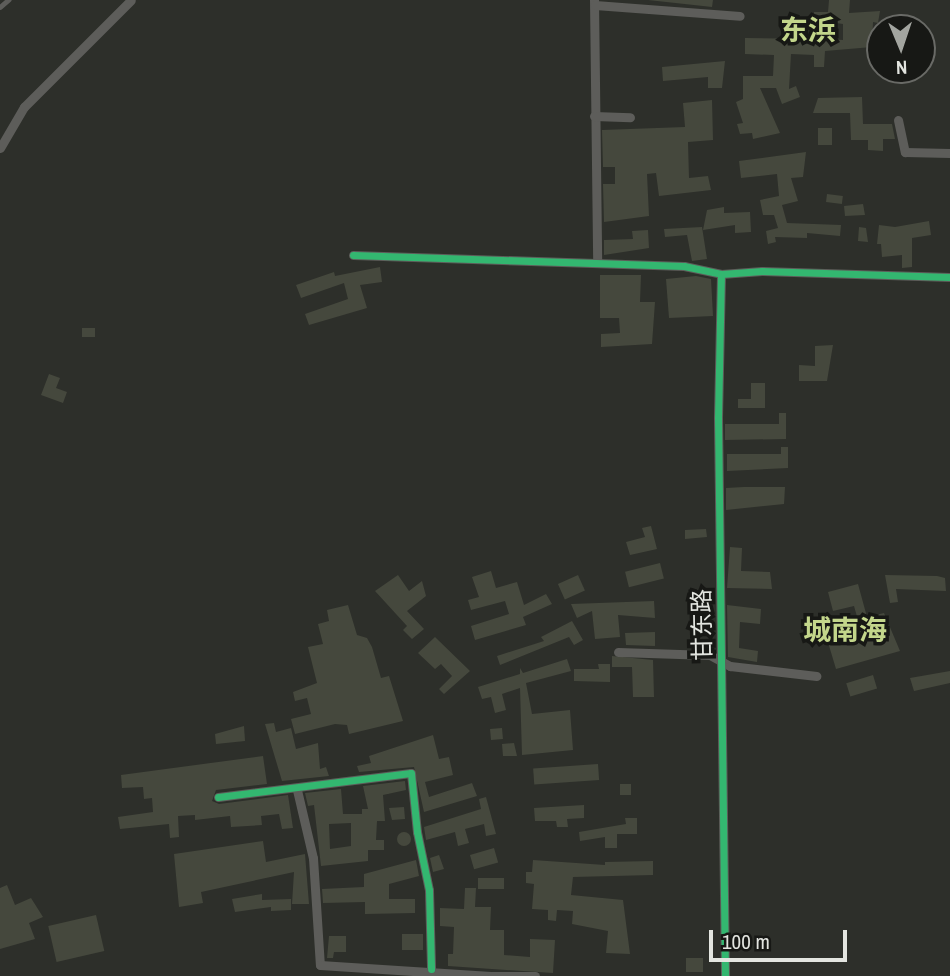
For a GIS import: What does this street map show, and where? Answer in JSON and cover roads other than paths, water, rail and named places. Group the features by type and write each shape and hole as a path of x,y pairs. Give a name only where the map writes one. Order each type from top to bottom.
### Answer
{"street":[{"path":"0,148 24,107 131,0"},
{"path":"597,263 594,3 740,16"},
{"path":"594,116 631,117"},
{"path":"898,120 899,143 905,152 950,153"},
{"path":"353,255 684,266 721,274 762,271 950,277"},
{"name":"甘东路","path":"721,274 725,976"},
{"path":"618,652 710,655 730,666 817,676"},
{"path":"218,797 297,790 411,773 429,890 431,969"},
{"path":"297,790 313,858 320,965 370,970 431,969 492,976 534,976"}],"lane":[{"path":"0,7 8,0"}],"district":[{"name":"东浜","path":"808,30"},
{"name":"城南海","path":"845,630"}]}
